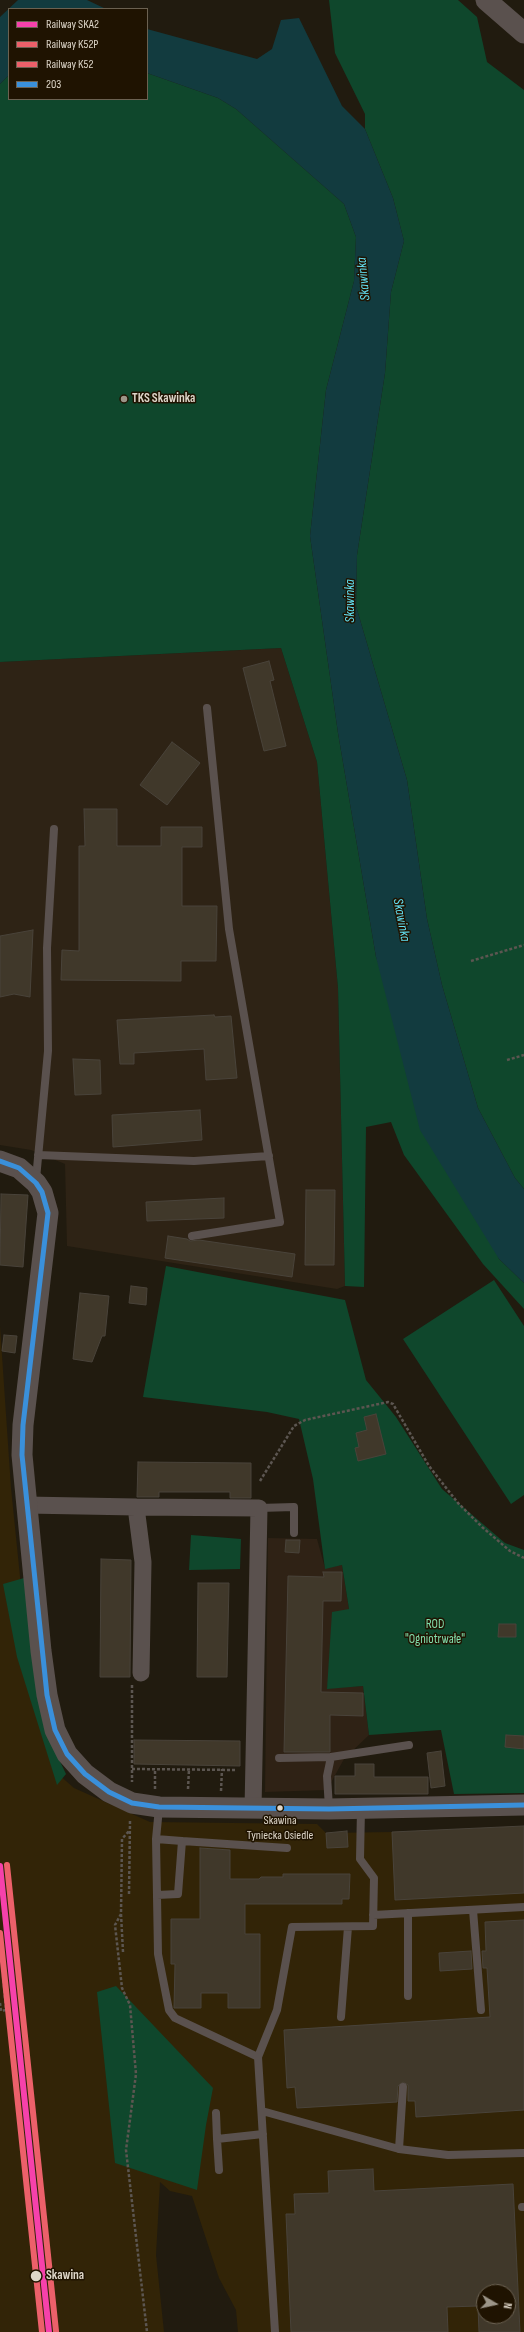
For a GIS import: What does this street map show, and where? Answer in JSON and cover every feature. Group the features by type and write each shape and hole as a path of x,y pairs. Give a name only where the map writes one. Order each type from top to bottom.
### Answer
{"street":[{"path":"486,0 522,28"},
{"path":"0,1160 19,1168 36,1183 46,1202 48,1224 23,1425 22,1455 41,1651 51,1716 55,1730 67,1754 84,1774 109,1792 132,1802 159,1807 329,1809 524,1805"},
{"path":"26,1505 259,1508 254,1809"},
{"path":"136,1507 143,1562 141,1673"}],"lane":[{"path":"192,1236 280,1222 229,929 207,708"},
{"path":"36,1183 48,1051 47,948 54,829"},
{"path":"38,1155 194,1161 269,1156"},
{"path":"259,1508 294,1507 294,1533"},
{"path":"280,1758 331,1757 410,1745"},
{"path":"329,1809 327,1776 331,1757"},
{"path":"159,1807 156,1839 158,1954 169,2010 175,2018 258,2057"},
{"path":"275,2332 258,2057 277,2010 292,1927 373,1926 374,1878 360,1859 360,1808"},
{"path":"156,1839 287,1848"},
{"path":"157,1895 178,1894 182,1841"},
{"path":"373,1915 524,1907"},
{"path":"473,1910 481,2010"},
{"path":"408,1913 408,1996"},
{"path":"340,2017 348,1927"},
{"path":"399,2148 403,2087"},
{"path":"262,2112 399,2148 448,2155 524,2152"},
{"path":"216,2113 219,2170"},
{"path":"217,2139 263,2134"}],"path":[{"path":"471,961 524,945"},
{"path":"507,1060 524,1055"},
{"path":"260,1481 294,1426 305,1420 388,1402 393,1404 429,1466 458,1503 510,1551 524,1558"},
{"path":"132,1802 132,1684 141,1673"},
{"path":"132,1768 254,1770"},
{"path":"123,1952 121,1914 122,1839 129,1831 129,1894"},
{"path":"121,1914 115,1925 122,1988 130,2005 136,2074 126,2150 147,2332"},
{"path":"0,2003 1,2011 6,2010 3,1976"}],"shaded area":[{"path":"281,648 317,762 338,988 345,1286 337,1289 67,1246 65,1164 31,1150 0,1145 0,662"},
{"path":"0,1326 11,1488 33,1704 58,1774 74,1788 150,1822 317,1824 326,1833 392,1832 524,1826 524,2332 238,2332 236,2310 219,2278 192,2196 170,2191 160,2182 156,2255 164,2332 0,2332"},
{"path":"268,1538 317,1539 325,1568 342,1565 349,1609 327,1688 363,1686 369,1735 344,1759 327,1790 265,1792"}],"green space":[{"path":"329,0 458,0 477,17 487,62 524,90 524,1189 515,1178 478,1108 442,985 427,919 407,780 356,606 357,555 385,373 391,292 404,241 393,198 365,129 365,114 335,53"},
{"name":"TKS Skawinka","path":"148,73 218,98 236,109 344,204 356,237 354,281 326,390 310,536 338,733 376,957 499,1259 524,1283 524,1309 483,1264 404,1155 391,1122 366,1127 364,1287 345,1286 338,988 317,762 281,648 0,662 0,84 8,76 8,100 148,100"},
{"name":"ROD \"Ogniotrwałe\"","path":"166,1266 345,1300 366,1380 396,1417 442,1489 505,1543 524,1550 524,1793 454,1794 441,1730 369,1735 363,1686 327,1689 332,1612 349,1609 342,1565 325,1569 313,1479 299,1419 267,1412 143,1397"},
{"path":"494,1280 524,1326 524,1495 511,1504 403,1339"},
{"path":"191,1535 241,1539 240,1569 189,1570"},
{"path":"24,1578 48,1736 66,1774 57,1785 17,1657 3,1584"},
{"path":"116,1986 213,2088 197,2190 115,2163 97,1992"}],"water":[{"path":"18,0 87,0 104,8 10,8"},
{"path":"8,9 8,76 0,84 0,17"},
{"name":"Skawinka","path":"299,18 342,106 365,129 393,198 404,241 391,292 385,373 357,555 356,606 407,780 427,919 442,985 478,1108 515,1178 524,1189 524,1283 499,1259 420,1130 376,957 338,733 310,536 326,390 354,281 356,237 344,204 236,109 218,98 148,73 148,29 257,59 272,49 281,20"}],"building":[{"path":"269,661 274,680 270,681 286,746 264,751 243,668"},
{"path":"172,742 200,763 167,805 140,785"},
{"path":"84,809 117,809 117,846 161,846 161,827 202,827 202,847 182,847 182,906 217,906 216,961 181,961 181,981 61,980 62,950 79,951 79,846 85,846"},
{"path":"33,930 30,997 14,994 0,997 0,936"},
{"path":"214,1015 215,1017 231,1016 237,1078 206,1080 204,1049 134,1053 134,1064 120,1064 117,1020"},
{"path":"73,1059 100,1060 101,1094 75,1095"},
{"path":"200,1110 202,1140 113,1147 112,1115"},
{"path":"306,1190 335,1190 334,1265 305,1265"},
{"path":"1,1194 28,1195 23,1267 0,1265"},
{"path":"224,1198 224,1218 147,1221 146,1202"},
{"path":"168,1236 187,1239 190,1241 199,1240 295,1254 292,1277 165,1258"},
{"path":"131,1286 147,1288 146,1305 129,1303"},
{"path":"80,1293 109,1296 105,1336 102,1336 92,1362 73,1359"},
{"path":"4,1335 17,1336 15,1353 2,1351"},
{"path":"376,1414 386,1454 358,1461 355,1448 359,1447 356,1433 367,1430 364,1417"},
{"path":"138,1462 251,1463 251,1498 230,1498 230,1492 159,1492 159,1497 137,1497"},
{"path":"286,1540 300,1540 299,1553 285,1552"},
{"path":"101,1559 131,1560 130,1677 100,1677"},
{"path":"323,1572 342,1572 341,1601 323,1601 321,1692 363,1693 363,1716 330,1715 330,1752 284,1752 288,1576 324,1577"},
{"path":"198,1583 229,1583 227,1677 197,1677"},
{"path":"499,1624 516,1624 516,1637 498,1637"},
{"path":"506,1735 524,1736 524,1749 505,1747"},
{"path":"134,1740 240,1741 240,1766 134,1764"},
{"path":"441,1751 445,1786 431,1788 427,1753"},
{"path":"355,1764 374,1764 374,1777 428,1777 428,1794 335,1794 335,1776 355,1776"},
{"path":"524,1826 524,1893 395,1900 392,1832"},
{"path":"347,1831 348,1847 327,1848 326,1833"},
{"path":"200,1848 230,1850 230,1879 283,1877 283,1874 350,1874 349,1899 342,1899 342,1904 245,1904 245,1934 260,1934 260,2008 228,2008 228,1993 201,1993 201,2008 174,2008 175,1964 171,1964 171,1919 200,1919"},
{"path":"524,1920 524,2110 416,2117 415,2101 408,2101 408,2085 403,2082 398,2086 397,2102 297,2108 295,2087 287,2088 284,2030 490,2017 487,1968 483,1968 482,1951 486,1951 485,1922"},
{"path":"471,1951 472,1969 440,1971 439,1953"},
{"path":"373,2169 374,2191 513,2184 520,2332 479,2332 479,2324 516,2324 516,2284 476,2284 476,2306 447,2307 448,2332 291,2332 286,2214 295,2214 294,2194 329,2193 328,2171"}],"rail line":[{"name":"K52","path":"7,1865 56,2331"},
{"name":"SKA2","path":"0,1866 49,2332"},
{"name":"K52P","path":"0,1933 42,2332"}],"transit line":[{"name":"203","path":"0,1161 19,1168 36,1183 42,1192 48,1213 23,1425 22,1455 47,1695 55,1730 67,1754 85,1774 109,1792 132,1803 159,1807 329,1809 524,1805"}],"place":[{"name":"TKS Skawinka","path":"124,399"},
{"name":"Skawina Tyniecka Osiedle","path":"280,1808"},
{"name":"Skawina","path":"36,2276"}]}
